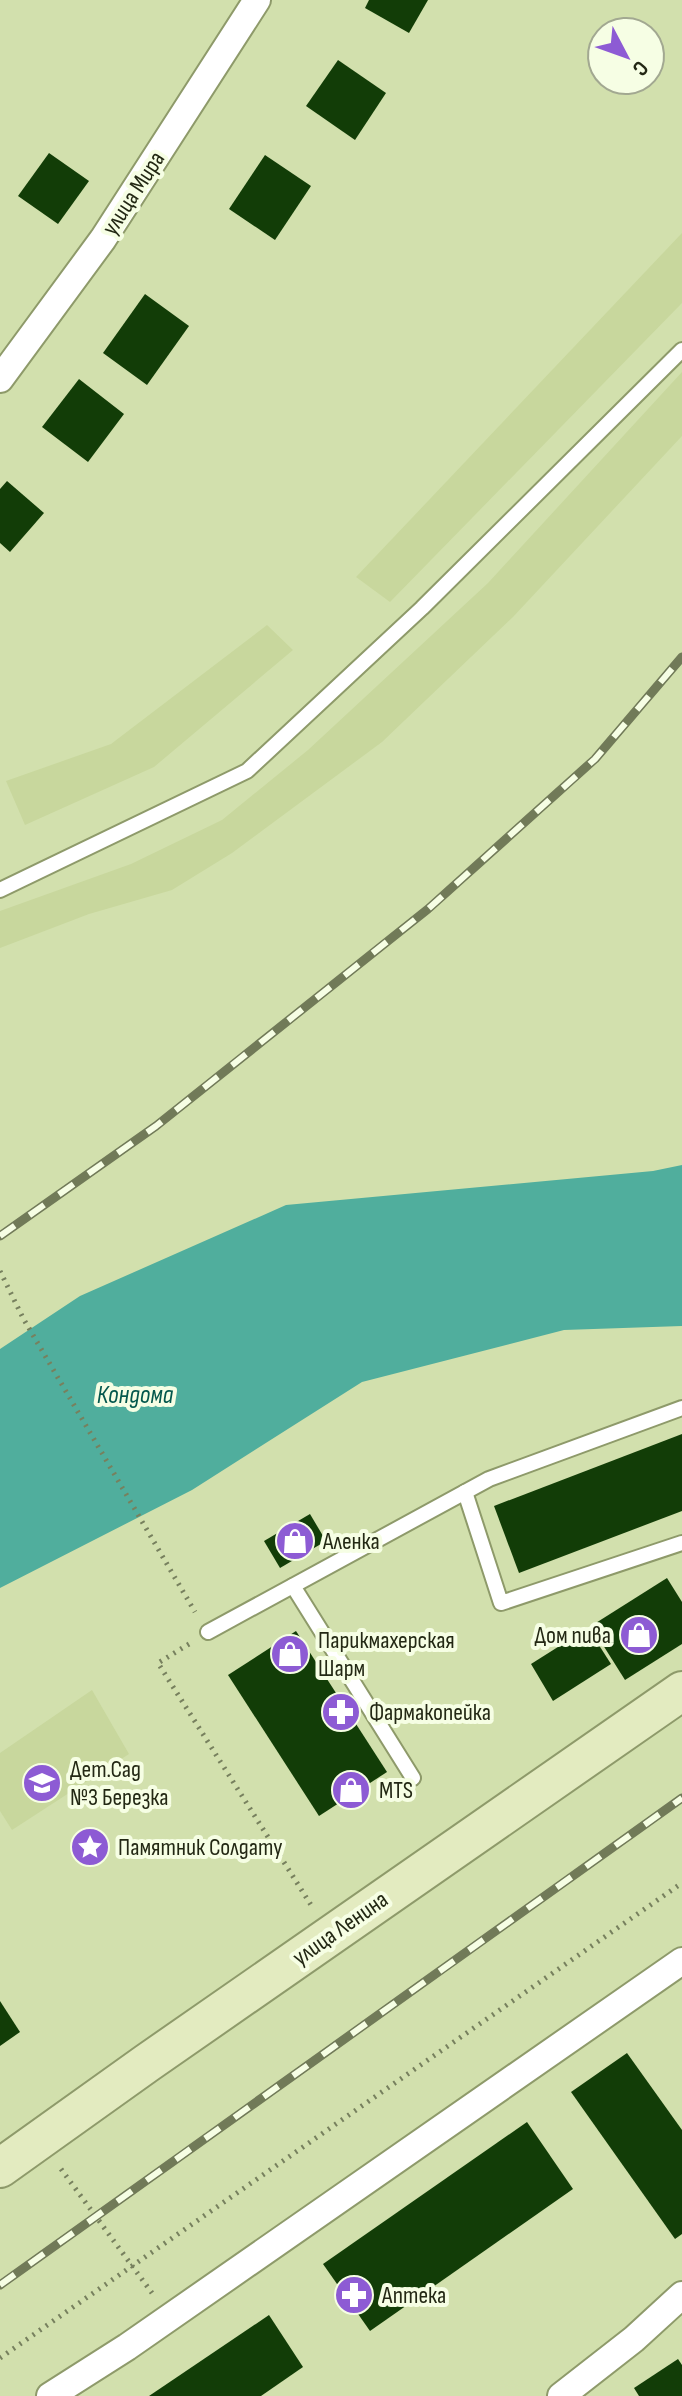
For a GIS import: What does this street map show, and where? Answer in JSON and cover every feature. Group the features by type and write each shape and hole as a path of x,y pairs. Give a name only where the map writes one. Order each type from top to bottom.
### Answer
{"street":[{"name":"улица Мира","path":"0,379 103,239 257,0"},
{"name":"улица Ленина","path":"0,2168 682,1691"},
{"path":"50,2396 170,2317 682,1961"},
{"path":"561,2396 634,2339 682,2295"}],"lane":[{"path":"0,890 247,771 422,608 682,350"},
{"path":"208,1632 489,1479 682,1408"},
{"path":"465,1492 501,1603 682,1543"},
{"path":"293,1586 413,1778"}],"path":[{"path":"0,1271 23,1318 208,1632 158,1663 311,1905"},
{"path":"0,2358 682,1883"},
{"path":"40,2138 170,2317"}],"shaded area":[{"path":"682,233 682,303 390,602 356,577"},
{"path":"682,372 682,436 513,617 382,742 232,853 172,890 89,914 0,948 0,911 131,864 222,820 308,750 488,583"},
{"path":"267,625 293,650 154,767 25,825 6,781 111,744"},
{"name":"Дет.Сад №3 Березка","path":"92,1690 129,1754 12,1830 0,1811 0,1753"}],"water":[{"name":"Кондома","path":"682,1165 682,1326 564,1330 362,1382 192,1490 0,1588 0,1349 80,1296 286,1205 653,1171"}],"building":[{"path":"369,0 428,0 409,33 365,8"},
{"path":"338,60 386,93 355,140 306,106"},
{"path":"49,153 89,181 58,224 18,196"},
{"path":"265,155 311,186 275,240 229,209"},
{"path":"145,294 189,326 147,385 103,353"},
{"path":"79,379 124,414 88,462 42,427"},
{"path":"7,481 44,513 10,552 0,543 0,489"},
{"path":"682,1434 682,1511 519,1573 494,1506"},
{"name":"Аленка","path":"310,1514 326,1541 280,1568 264,1541"},
{"name":"Дом пива","path":"667,1578 682,1602 682,1644 625,1680 591,1626"},
{"path":"588,1628 611,1664 553,1701 531,1664"},
{"path":"296,1631 387,1772 319,1816 228,1675"},
{"path":"0,2001 20,2032 0,2046"},
{"path":"627,2053 682,2130 682,2234 675,2239 571,2092"},
{"path":"527,2122 573,2189 370,2331 323,2264"},
{"path":"269,2315 303,2367 261,2396 149,2396"},
{"path":"678,2359 682,2365 682,2396 639,2396 634,2388"}],"railway":[{"path":"0,1236 156,1126 428,909 595,759 682,657"},
{"path":"0,2285 682,1798"}],"place":[{"name":"Аленка","path":"295,1541"},
{"name":"Дом пива","path":"639,1635"},
{"name":"Парикмахерская Шарм","path":"290,1654"},
{"name":"Фармакопейка","path":"341,1712"},
{"name":"Дет.Сад №3 Березка","path":"42,1783"},
{"name":"MTS","path":"351,1790"},
{"name":"Памятник Солдату","path":"90,1847"},
{"name":"Аптека","path":"354,2295"}]}
